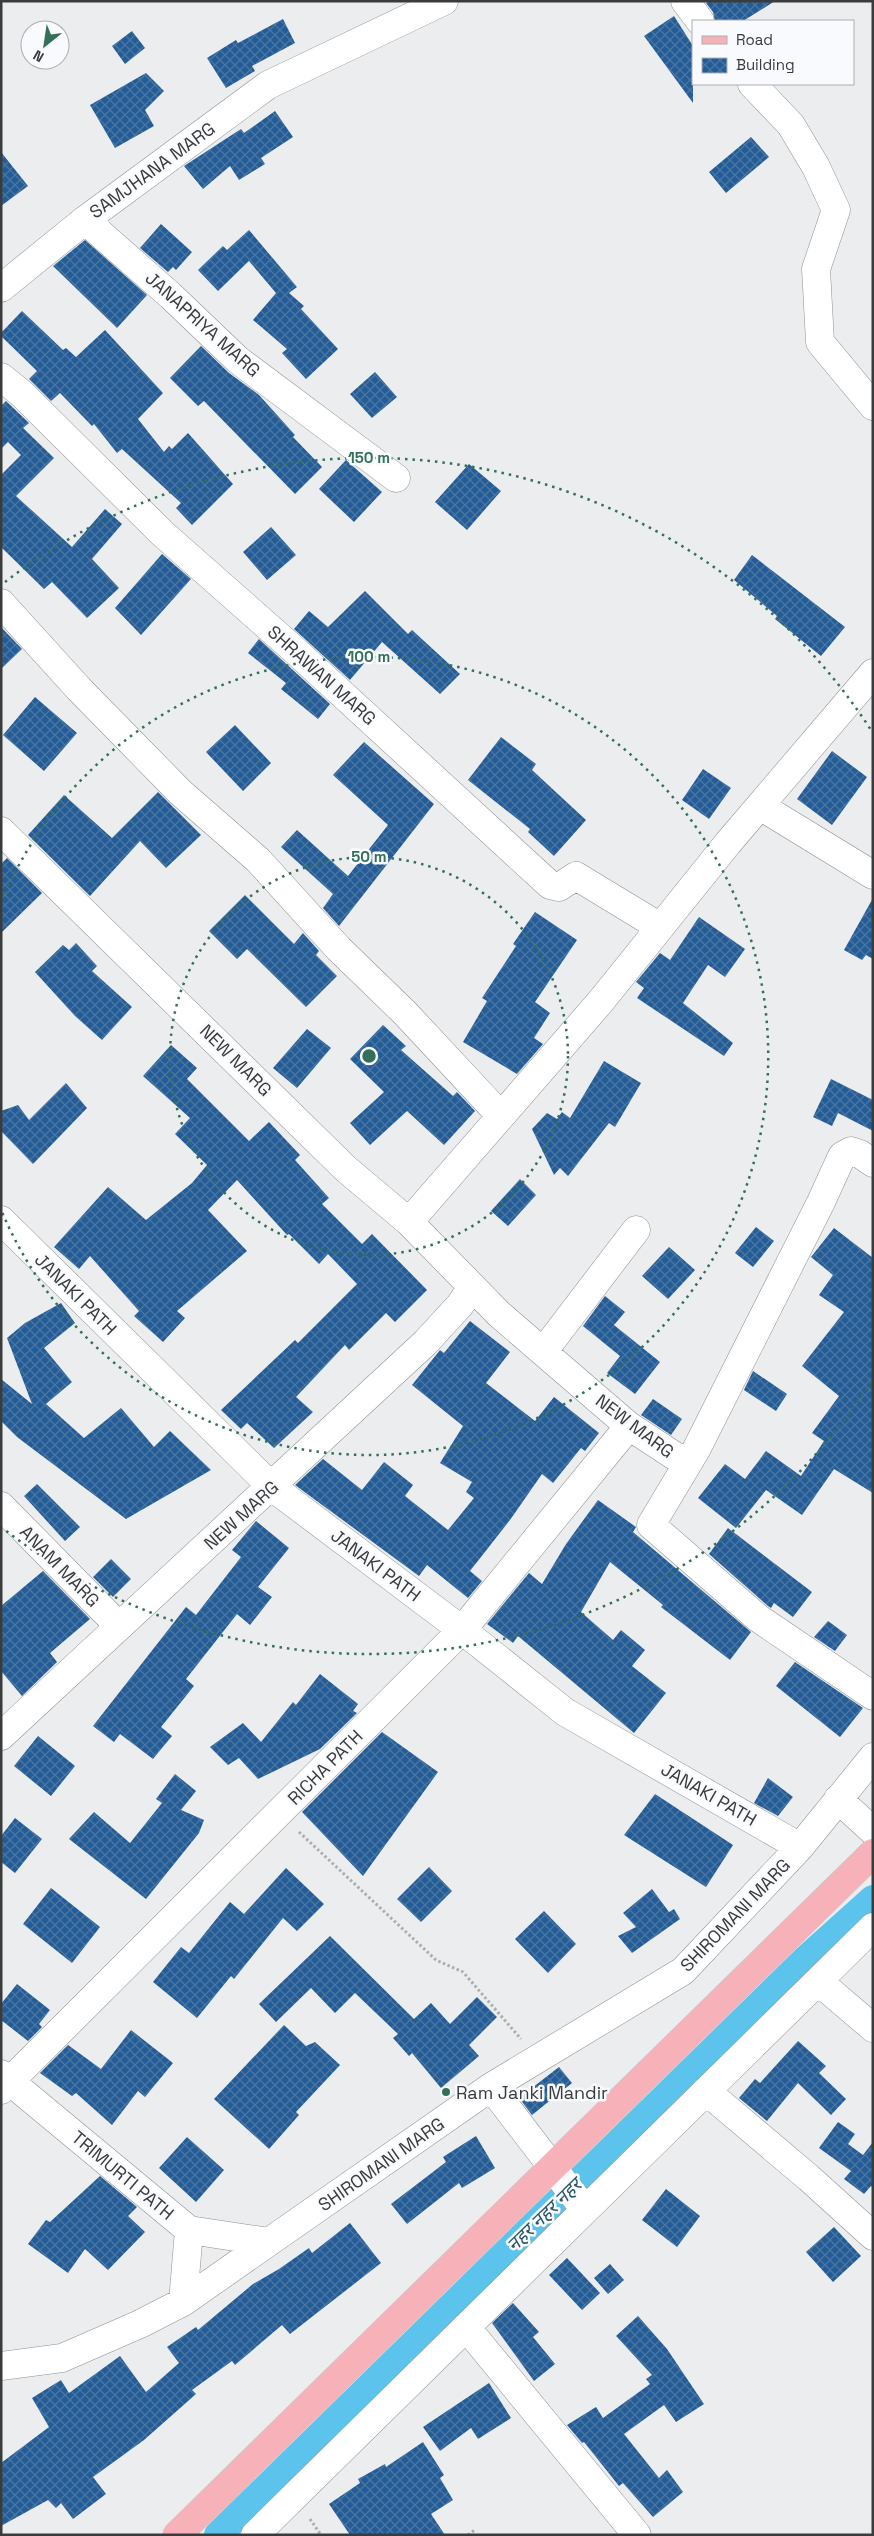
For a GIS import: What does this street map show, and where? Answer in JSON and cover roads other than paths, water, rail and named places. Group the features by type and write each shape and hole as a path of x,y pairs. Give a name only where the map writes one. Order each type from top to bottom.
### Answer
{"main road":[{"path":"178,2535 873,1853"}],"street":[{"name":"SAMJHANA MARG","path":"1,288 85,220 268,85 444,1"},
{"path":"685,1 699,20"},
{"path":"753,85 791,125 816,167 836,210 816,269 820,342 873,406"},
{"name":"JANAPRIYA MARG","path":"85,220 171,296 238,360 396,478"},
{"name":"SHRAWAN MARG","path":"1,377 22,392 162,532 290,646 550,885 559,887 576,876 660,927"},
{"path":"1,603 79,689 180,792 258,860 339,948 405,1013 501,1116"},
{"path":"409,1222 601,1001 760,806 873,673"},
{"path":"760,806 873,875"},
{"name":"NEW MARG","path":"1,831 346,1168 409,1222 499,1314 629,1426 687,1464"},
{"path":"873,1163 860,1154 851,1151 842,1156 821,1202 687,1464 651,1525 758,1618 873,1696"},
{"name":"JANAKI PATH","path":"1,1220 272,1487 462,1630 565,1712 800,1847"},
{"path":"543,1352 636,1230"},
{"name":"NEW MARG","path":"6,1721 119,1626 272,1487 425,1343 460,1305 472,1287"},
{"name":"RICHA PATH","path":"4,2082 279,1813 462,1630 629,1426"},
{"name":"ANAM MARG","path":"1,1506 119,1626"},
{"name":"SHIROMANI MARG","path":"1,2366 62,2358 140,2324 184,2302 491,2087 683,1971 800,1847 873,1756"},
{"path":"838,1799 873,1831"},
{"path":"255,2535 873,1927"},
{"path":"818,1980 873,2028"},
{"name":"TRIMURTI PATH","path":"4,2082 189,2230 184,2302"},
{"path":"491,2087 586,2210"},
{"path":"706,2091 809,2178 873,2236"},
{"path":"189,2230 269,2242"},
{"path":"466,2327 637,2535"}],"waterway":[{"name":"नहर नहर नहर","path":"218,2535 805,1960 873,1899"}],"place":[{"name":"Ram Janki Mandir","path":"446,2092"}]}
